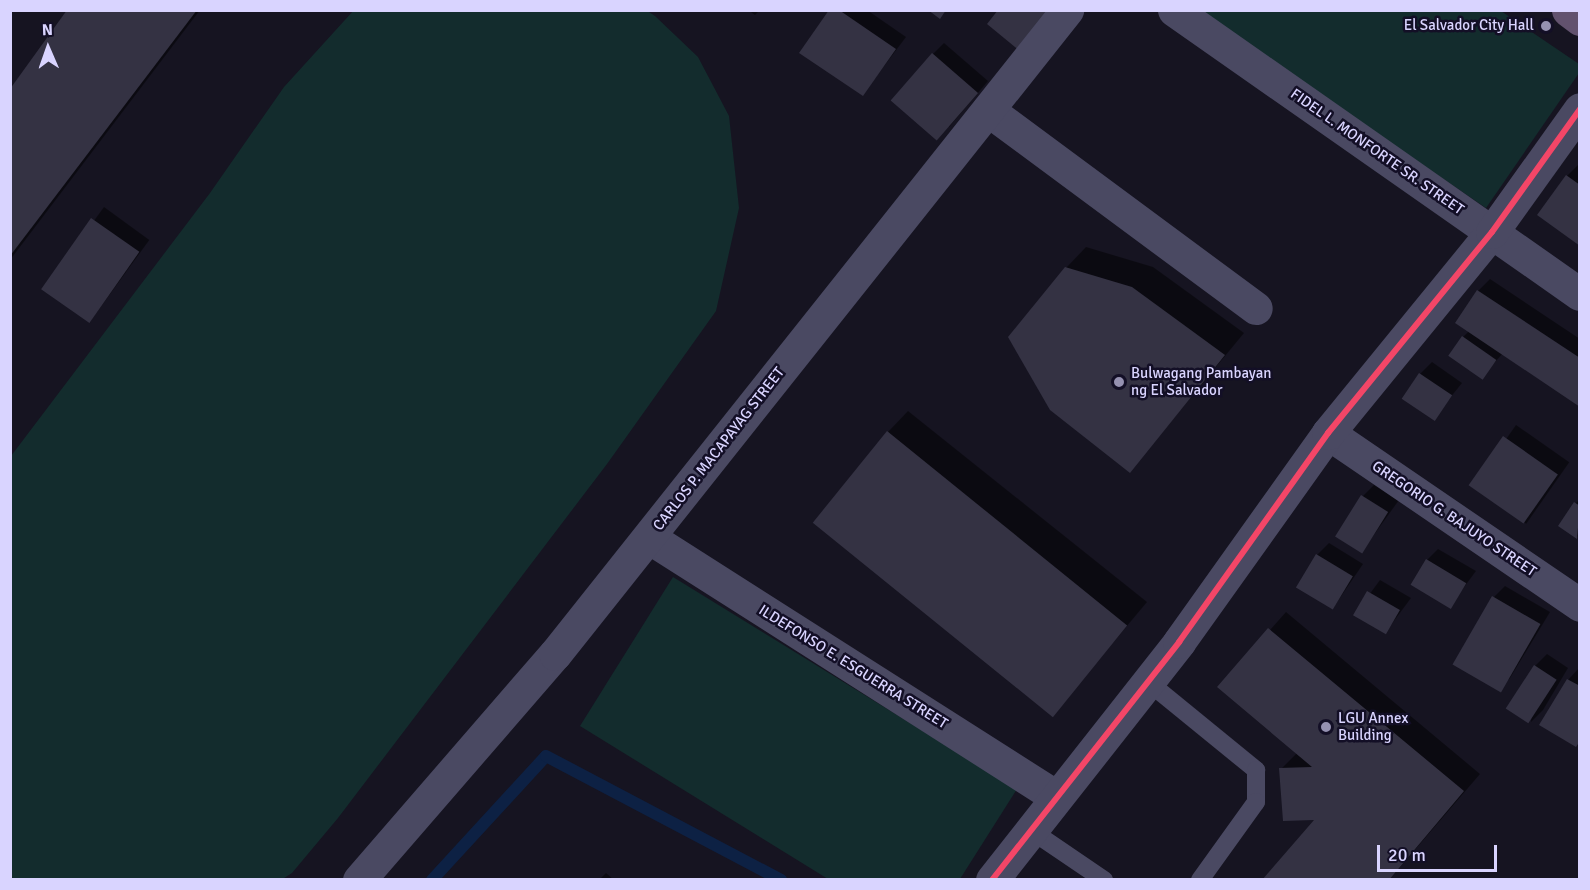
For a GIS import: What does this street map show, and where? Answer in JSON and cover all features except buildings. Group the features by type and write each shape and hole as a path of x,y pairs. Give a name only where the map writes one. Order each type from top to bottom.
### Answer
{"highway":[{"path":"1568,10 1580,19"}],"street":[{"name":"CARLOS P. MACAPAYAG STREET","path":"359,879 555,654 650,538 1067,10"},
{"name":"FIDEL L. MONFORTE SR. STREET","path":"1174,10 1580,294"},
{"path":"992,879 1147,681 1328,433 1492,232 1580,109"},
{"path":"988,110 1256,308"},
{"name":"GREGORIO G. BAJUYO STREET","path":"1328,433 1580,605"},
{"name":"ILDEFONSO E. ESGUERRA STREET","path":"650,538 1056,797"}],"lane":[{"path":"1147,681 1256,770 1256,802 1200,879"},
{"path":"1029,830 1104,879"}],"green space":[{"path":"354,10 646,10 655,16 698,57 729,116 739,208 716,311 607,464 338,818 292,873 281,880 15,879 10,877 11,456 210,193 284,87"},
{"path":"1197,11 1501,11 1579,64 1579,73 1486,208"},
{"path":"673,577 1017,789 960,879 828,879 580,726"}],"waterway":[{"path":"432,880 546,756 781,880"}],"transit line":[{"path":"992,880 1179,642 1328,433 1492,232 1580,109"}],"place":[{"name":"El Salvador City Hall","path":"1546,26"},
{"name":"Bulwagang Pambayan ng El Salvador","path":"1119,382"},
{"name":"LGU Annex Building","path":"1326,727"}]}
